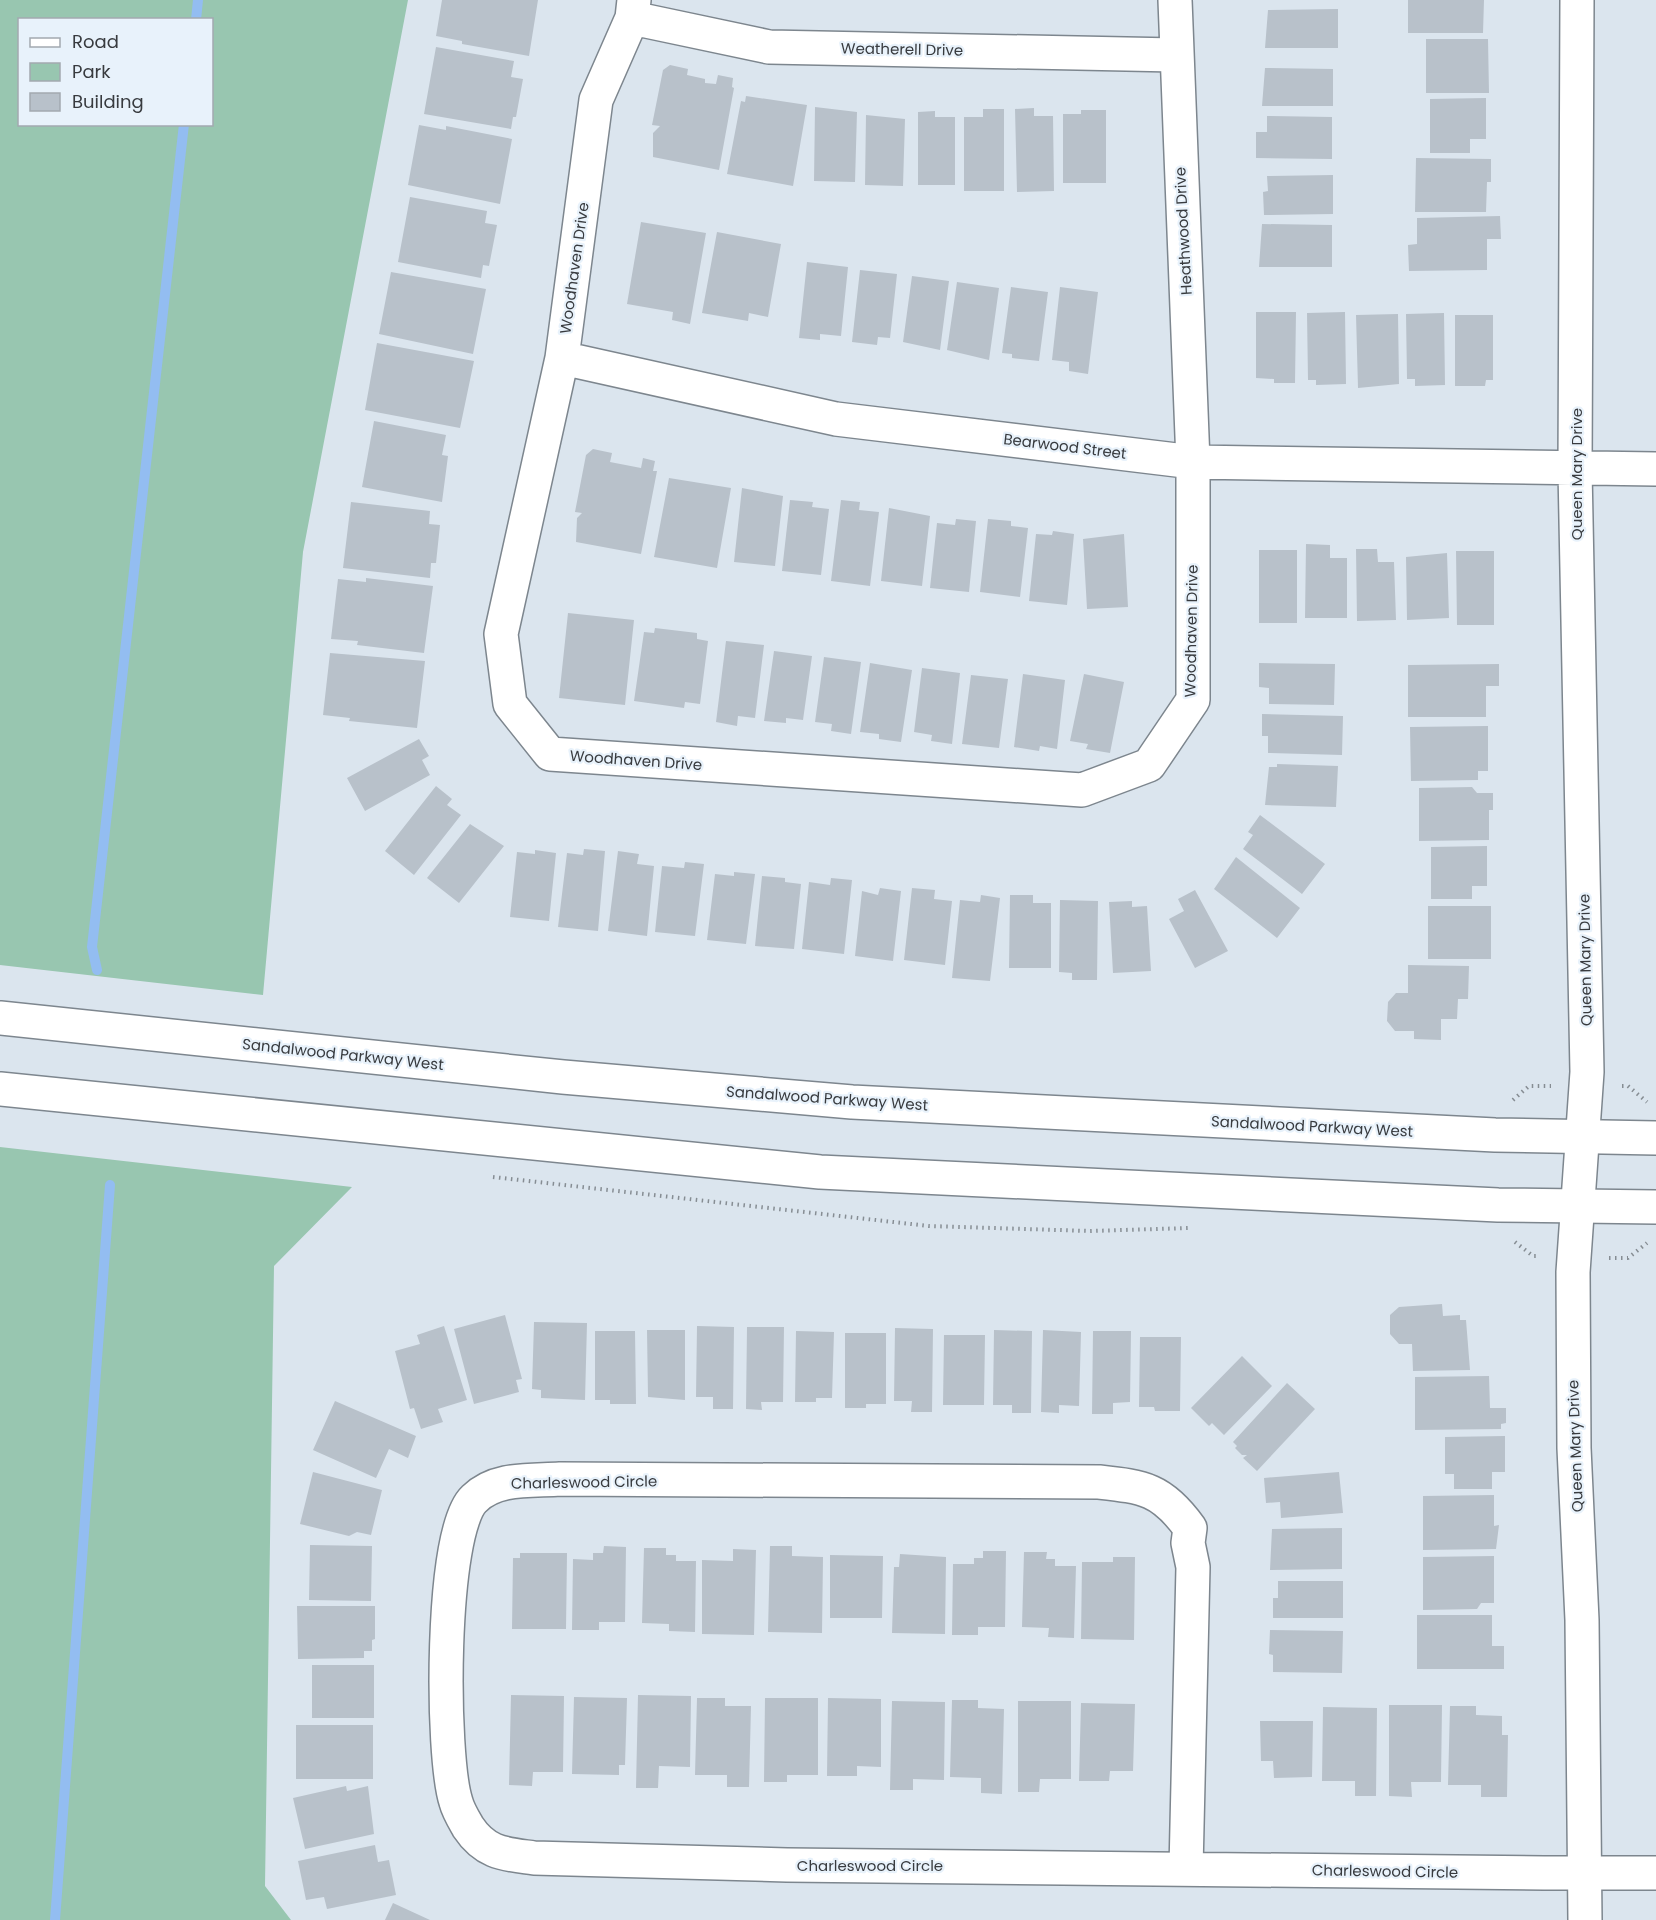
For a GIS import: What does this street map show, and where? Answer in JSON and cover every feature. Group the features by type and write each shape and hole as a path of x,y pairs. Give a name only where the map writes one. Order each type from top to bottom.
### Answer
{"street":[{"name":"Heathwood Drive","path":"1175,0 1175,55 1193,462"},
{"name":"Queen Mary Drive","path":"1578,0 1575,470 1587,1072 1573,1272 1574,1436 1582,1620 1585,1920"},
{"name":"Weatherell Drive","path":"633,9 769,47 1175,55"},
{"name":"Woodhaven Drive","path":"633,9 596,100 562,358 501,634 510,704 550,754 1082,790 1149,765 1193,700 1193,462"},
{"name":"Bearwood Street","path":"562,358 836,419 1193,462 1575,470 1656,469"},
{"name":"Sandalwood Parkway West","path":"0,1018 563,1077 852,1102 1495,1135 1656,1138"},
{"path":"0,1089 820,1172 1498,1205 1656,1208"},
{"name":"Charleswood Circle","path":"1186,1869 1193,1567 1188,1543 1190,1528 1173,1506 1156,1493 1137,1486 1099,1482 560,1479 489,1486 472,1500 463,1514 453,1563 446,1659 450,1759 456,1802 468,1827 496,1853 546,1858 787,1864 1584,1874 1656,1873"}],"path":[{"path":"1628,1086 1650,1104 1656,1105"},
{"path":"1628,1258 1649,1242 1656,1241"}],"green space":[{"path":"0,0 408,0 303,552 263,995 0,965"},
{"path":"0,1147 352,1187 274,1266 265,1886 291,1920 0,1920"}],"building":[{"path":"442,0 538,0 529,56 462,44 462,41 436,36"},
{"path":"1408,0 1484,0 1483,33 1408,33"},
{"path":"1338,9 1338,48 1265,48 1268,10"},
{"path":"1426,39 1488,39 1489,93 1426,93"},
{"path":"436,47 514,61 511,77 523,79 516,117 513,117 511,129 424,114"},
{"path":"670,65 688,69 687,75 705,79 705,83 716,84 718,75 733,78 732,87 734,88 719,170 653,157 653,133 660,126 652,125 663,70"},
{"path":"1265,68 1333,69 1333,106 1262,106"},
{"path":"746,96 807,105 793,186 727,174 741,101 745,102"},
{"path":"1486,98 1486,139 1470,139 1470,153 1430,153 1430,99"},
{"path":"815,107 857,112 855,182 814,181"},
{"path":"1034,108 1034,116 1053,116 1054,191 1017,192 1015,109"},
{"path":"983,109 1004,109 1004,191 964,191 964,117 983,117"},
{"path":"1081,110 1106,110 1106,183 1063,183 1063,114 1081,114"},
{"path":"935,111 935,117 955,117 955,185 918,185 918,112"},
{"path":"866,115 905,119 903,186 865,185"},
{"path":"1267,116 1332,117 1332,159 1256,158 1256,132 1267,132"},
{"path":"419,125 446,130 446,126 512,139 500,204 408,185"},
{"path":"1416,158 1491,159 1491,182 1487,182 1486,212 1415,212"},
{"path":"1333,175 1333,214 1264,215 1263,192 1268,191 1267,176"},
{"path":"410,197 487,211 485,223 497,225 489,266 483,265 481,278 398,262"},
{"path":"1500,216 1501,239 1487,239 1487,270 1409,271 1408,245 1417,244 1417,218"},
{"path":"641,222 706,233 690,324 672,320 673,312 627,304"},
{"path":"1262,224 1332,225 1332,267 1259,267"},
{"path":"717,232 781,244 768,317 749,313 748,321 702,313"},
{"path":"807,262 848,267 841,336 820,334 820,340 799,338"},
{"path":"860,270 897,274 890,338 878,337 877,345 852,342"},
{"path":"391,272 486,289 473,354 379,334"},
{"path":"912,276 949,281 940,350 903,342"},
{"path":"957,282 999,288 989,360 947,350"},
{"path":"1011,287 1048,292 1039,361 1012,358 1012,354 1002,353"},
{"path":"1060,287 1098,292 1088,374 1069,371 1069,362 1052,360"},
{"path":"1256,312 1296,312 1295,383 1274,383 1274,379 1256,378"},
{"path":"1345,312 1346,384 1316,385 1316,380 1308,380 1307,313"},
{"path":"1444,313 1445,385 1415,386 1415,379 1407,379 1406,314"},
{"path":"1398,314 1399,384 1358,388 1356,315"},
{"path":"1455,315 1493,315 1493,380 1486,380 1485,386 1455,386"},
{"path":"377,343 474,361 460,428 365,410"},
{"path":"374,421 446,435 442,455 448,456 442,502 362,487"},
{"path":"593,449 612,453 610,462 641,468 643,458 655,461 653,471 657,471 641,554 576,542 577,518 582,513 575,512 586,455"},
{"path":"669,478 731,488 717,568 654,557"},
{"path":"742,488 783,496 775,566 734,562"},
{"path":"790,500 813,502 812,507 829,509 821,575 782,571"},
{"path":"841,500 860,502 859,510 879,512 870,586 831,581"},
{"path":"351,502 430,511 429,524 440,525 436,563 431,563 430,578 343,568"},
{"path":"889,508 930,516 922,586 881,581"},
{"path":"956,519 976,521 969,592 930,588 937,523 955,525"},
{"path":"988,519 1011,521 1011,526 1028,528 1020,597 980,592"},
{"path":"1053,531 1074,534 1067,605 1029,601 1036,534 1052,535"},
{"path":"1124,534 1128,607 1087,609 1083,539"},
{"path":"1306,544 1330,545 1330,558 1347,558 1347,618 1305,618"},
{"path":"1356,549 1377,549 1378,562 1394,562 1396,620 1357,621"},
{"path":"1259,550 1297,550 1297,623 1259,623"},
{"path":"1456,551 1494,551 1494,625 1457,625"},
{"path":"1447,553 1449,618 1407,620 1406,557"},
{"path":"366,578 433,586 424,653 357,645 358,641 331,639 338,579 366,582"},
{"path":"568,613 634,620 625,705 559,698"},
{"path":"655,628 697,633 697,639 708,641 700,704 685,702 684,708 634,701 644,632 654,633"},
{"path":"726,641 764,645 755,718 738,716 737,726 716,722"},
{"path":"774,651 812,656 803,720 786,718 786,723 764,721"},
{"path":"330,653 425,661 417,728 349,721 350,718 323,715"},
{"path":"824,657 861,662 851,734 831,731 832,724 815,722"},
{"path":"870,663 912,670 901,742 879,739 879,734 860,732"},
{"path":"1259,663 1335,664 1334,705 1269,704 1269,688 1259,687"},
{"path":"1499,664 1499,686 1486,686 1486,717 1408,717 1408,665"},
{"path":"922,668 960,673 952,744 931,741 932,735 914,732"},
{"path":"1023,674 1065,680 1057,749 1040,746 1039,751 1014,747"},
{"path":"1084,674 1124,682 1110,753 1086,749 1088,744 1070,741"},
{"path":"971,675 1008,679 999,748 962,744"},
{"path":"1262,714 1343,716 1342,755 1268,753 1268,736 1262,736"},
{"path":"1488,726 1488,771 1478,771 1478,780 1411,781 1410,727"},
{"path":"419,739 429,756 422,760 430,775 365,811 347,778"},
{"path":"1277,764 1338,766 1336,807 1265,805 1269,767 1277,767"},
{"path":"436,786 452,799 447,805 461,815 414,875 385,851"},
{"path":"1472,787 1477,793 1493,793 1493,810 1489,810 1489,840 1419,841 1419,788"},
{"path":"1260,815 1325,864 1302,894 1243,849 1253,835 1248,832"},
{"path":"470,824 504,846 459,903 427,878"},
{"path":"1487,846 1487,886 1472,886 1472,899 1431,899 1431,847"},
{"path":"584,849 605,851 598,931 558,927 567,853 583,855"},
{"path":"535,850 556,853 549,921 510,917 517,852 535,854"},
{"path":"618,851 639,854 637,864 654,866 647,936 608,931"},
{"path":"1236,857 1300,908 1277,938 1214,889"},
{"path":"685,862 704,864 695,936 655,932 662,866 684,868"},
{"path":"734,872 755,874 746,944 707,940 715,874 734,876"},
{"path":"762,876 785,878 785,882 801,884 794,949 755,946"},
{"path":"831,878 852,880 844,954 802,949 809,882 830,885"},
{"path":"880,888 901,891 893,961 855,956 862,891 878,895"},
{"path":"912,888 935,890 934,899 952,901 945,965 904,960"},
{"path":"1195,890 1228,951 1195,968 1169,919 1184,911 1178,899"},
{"path":"981,895 1000,898 990,981 952,978 960,900 980,902"},
{"path":"1010,895 1033,895 1033,903 1051,903 1051,968 1009,968"},
{"path":"1060,900 1098,901 1097,980 1072,980 1072,973 1059,972"},
{"path":"1132,901 1132,907 1147,906 1151,971 1113,973 1109,902"},
{"path":"1428,906 1491,906 1491,959 1428,959"},
{"path":"1408,965 1469,966 1468,999 1458,999 1457,1019 1441,1019 1441,1040 1414,1039 1414,1031 1395,1031 1387,1021 1388,1002 1396,993 1408,993"},
{"path":"1442,1304 1443,1316 1460,1315 1460,1320 1466,1320 1470,1370 1413,1371 1412,1344 1399,1344 1390,1334 1390,1315 1399,1307"},
{"path":"505,1315 522,1379 516,1380 519,1392 474,1404 454,1329"},
{"path":"534,1322 587,1323 585,1400 541,1398 541,1390 532,1389"},
{"path":"444,1326 467,1400 438,1409 443,1422 421,1429 414,1408 410,1409 395,1351 420,1344 417,1335"},
{"path":"697,1326 734,1327 733,1409 713,1409 713,1397 696,1397"},
{"path":"747,1327 784,1327 783,1402 761,1402 762,1410 746,1409"},
{"path":"895,1328 933,1329 932,1412 911,1412 912,1401 894,1401"},
{"path":"647,1330 685,1330 685,1400 648,1397"},
{"path":"994,1330 1032,1331 1031,1413 1012,1413 1012,1405 993,1405"},
{"path":"1043,1330 1081,1332 1079,1406 1059,1405 1059,1413 1041,1412"},
{"path":"595,1331 635,1331 636,1404 610,1404 610,1400 595,1400"},
{"path":"796,1331 834,1332 832,1398 816,1398 816,1402 795,1402"},
{"path":"1093,1331 1131,1331 1130,1402 1113,1403 1113,1414 1092,1414"},
{"path":"845,1333 886,1333 886,1404 866,1404 866,1408 845,1408"},
{"path":"944,1335 985,1335 984,1405 943,1405"},
{"path":"1140,1337 1181,1337 1180,1411 1155,1411 1154,1407 1139,1407"},
{"path":"1242,1356 1272,1386 1224,1435 1212,1423 1209,1426 1191,1408"},
{"path":"1489,1376 1490,1408 1506,1408 1506,1423 1501,1424 1501,1429 1415,1430 1415,1377"},
{"path":"1287,1383 1315,1409 1257,1471 1243,1458 1247,1455 1242,1455 1233,1442"},
{"path":"335,1401 416,1436 408,1458 389,1449 376,1478 313,1450"},
{"path":"1505,1436 1505,1472 1492,1472 1492,1489 1454,1489 1454,1474 1445,1474 1445,1437"},
{"path":"313,1472 382,1490 371,1535 357,1532 349,1536 300,1524"},
{"path":"1339,1472 1343,1513 1281,1518 1280,1502 1266,1503 1264,1478"},
{"path":"1494,1495 1494,1526 1499,1525 1496,1549 1423,1550 1423,1496"},
{"path":"1342,1528 1342,1569 1270,1570 1272,1529"},
{"path":"310,1545 372,1546 371,1601 309,1600"},
{"path":"604,1546 626,1547 625,1622 599,1622 599,1630 572,1630 573,1559 593,1560 593,1553 603,1553"},
{"path":"770,1546 792,1546 792,1556 823,1557 822,1633 768,1632"},
{"path":"644,1548 666,1548 666,1555 676,1555 676,1561 696,1561 695,1632 669,1631 669,1624 642,1623"},
{"path":"733,1549 756,1550 754,1635 702,1634 702,1560 733,1561"},
{"path":"983,1551 1006,1551 1005,1627 978,1627 978,1635 952,1635 953,1564 974,1564 974,1558 983,1558"},
{"path":"1024,1552 1047,1552 1046,1559 1055,1559 1055,1566 1076,1566 1074,1638 1048,1637 1049,1628 1022,1627"},
{"path":"520,1553 567,1553 566,1629 512,1629 513,1558 520,1558"},
{"path":"900,1554 946,1557 945,1634 892,1633 894,1567 899,1567"},
{"path":"830,1555 883,1556 882,1618 830,1618"},
{"path":"1494,1556 1494,1603 1481,1603 1477,1609 1423,1610 1423,1557"},
{"path":"1113,1557 1135,1557 1134,1640 1081,1639 1082,1562 1113,1562"},
{"path":"1278,1581 1343,1581 1343,1618 1273,1618 1273,1598 1278,1598"},
{"path":"297,1606 375,1606 375,1639 372,1640 372,1651 364,1651 364,1658 298,1659"},
{"path":"1417,1615 1492,1615 1492,1646 1504,1646 1504,1669 1417,1669"},
{"path":"1270,1630 1343,1631 1342,1673 1273,1672 1273,1655 1269,1654"},
{"path":"312,1665 374,1665 374,1718 312,1718"},
{"path":"511,1695 564,1696 563,1772 533,1772 532,1786 509,1785"},
{"path":"638,1695 691,1696 690,1767 659,1766 658,1788 636,1788"},
{"path":"574,1697 627,1698 625,1765 619,1765 619,1775 572,1774"},
{"path":"697,1698 725,1698 725,1706 751,1706 749,1787 727,1787 727,1775 695,1775"},
{"path":"765,1698 818,1698 818,1775 787,1775 787,1782 764,1782"},
{"path":"828,1698 881,1699 881,1767 857,1766 857,1776 827,1776"},
{"path":"952,1700 978,1700 978,1708 1004,1709 1002,1794 981,1793 981,1778 950,1777"},
{"path":"892,1701 945,1702 944,1780 913,1779 913,1790 890,1790"},
{"path":"1018,1701 1071,1701 1071,1779 1040,1779 1039,1792 1018,1792"},
{"path":"1081,1703 1135,1704 1133,1771 1110,1771 1109,1781 1079,1781"},
{"path":"1389,1705 1442,1705 1441,1782 1411,1782 1412,1797 1389,1796"},
{"path":"1450,1706 1476,1706 1476,1715 1502,1716 1502,1735 1508,1735 1507,1797 1481,1797 1481,1785 1448,1785"},
{"path":"1323,1707 1377,1708 1376,1796 1355,1796 1355,1781 1322,1781"},
{"path":"1260,1721 1313,1721 1312,1777 1274,1778 1273,1761 1261,1761"},
{"path":"296,1725 373,1725 373,1779 296,1779"},
{"path":"346,1786 347,1791 368,1786 374,1834 305,1849 293,1798"},
{"path":"375,1845 378,1862 389,1860 396,1895 327,1909 324,1897 306,1900 298,1861"},
{"path":"393,1903 430,1920 385,1920"}],"waterway":[{"path":"196,18 198,0"},
{"path":"97,970 92,947 184,126"},
{"path":"55,1920 110,1185"}]}
